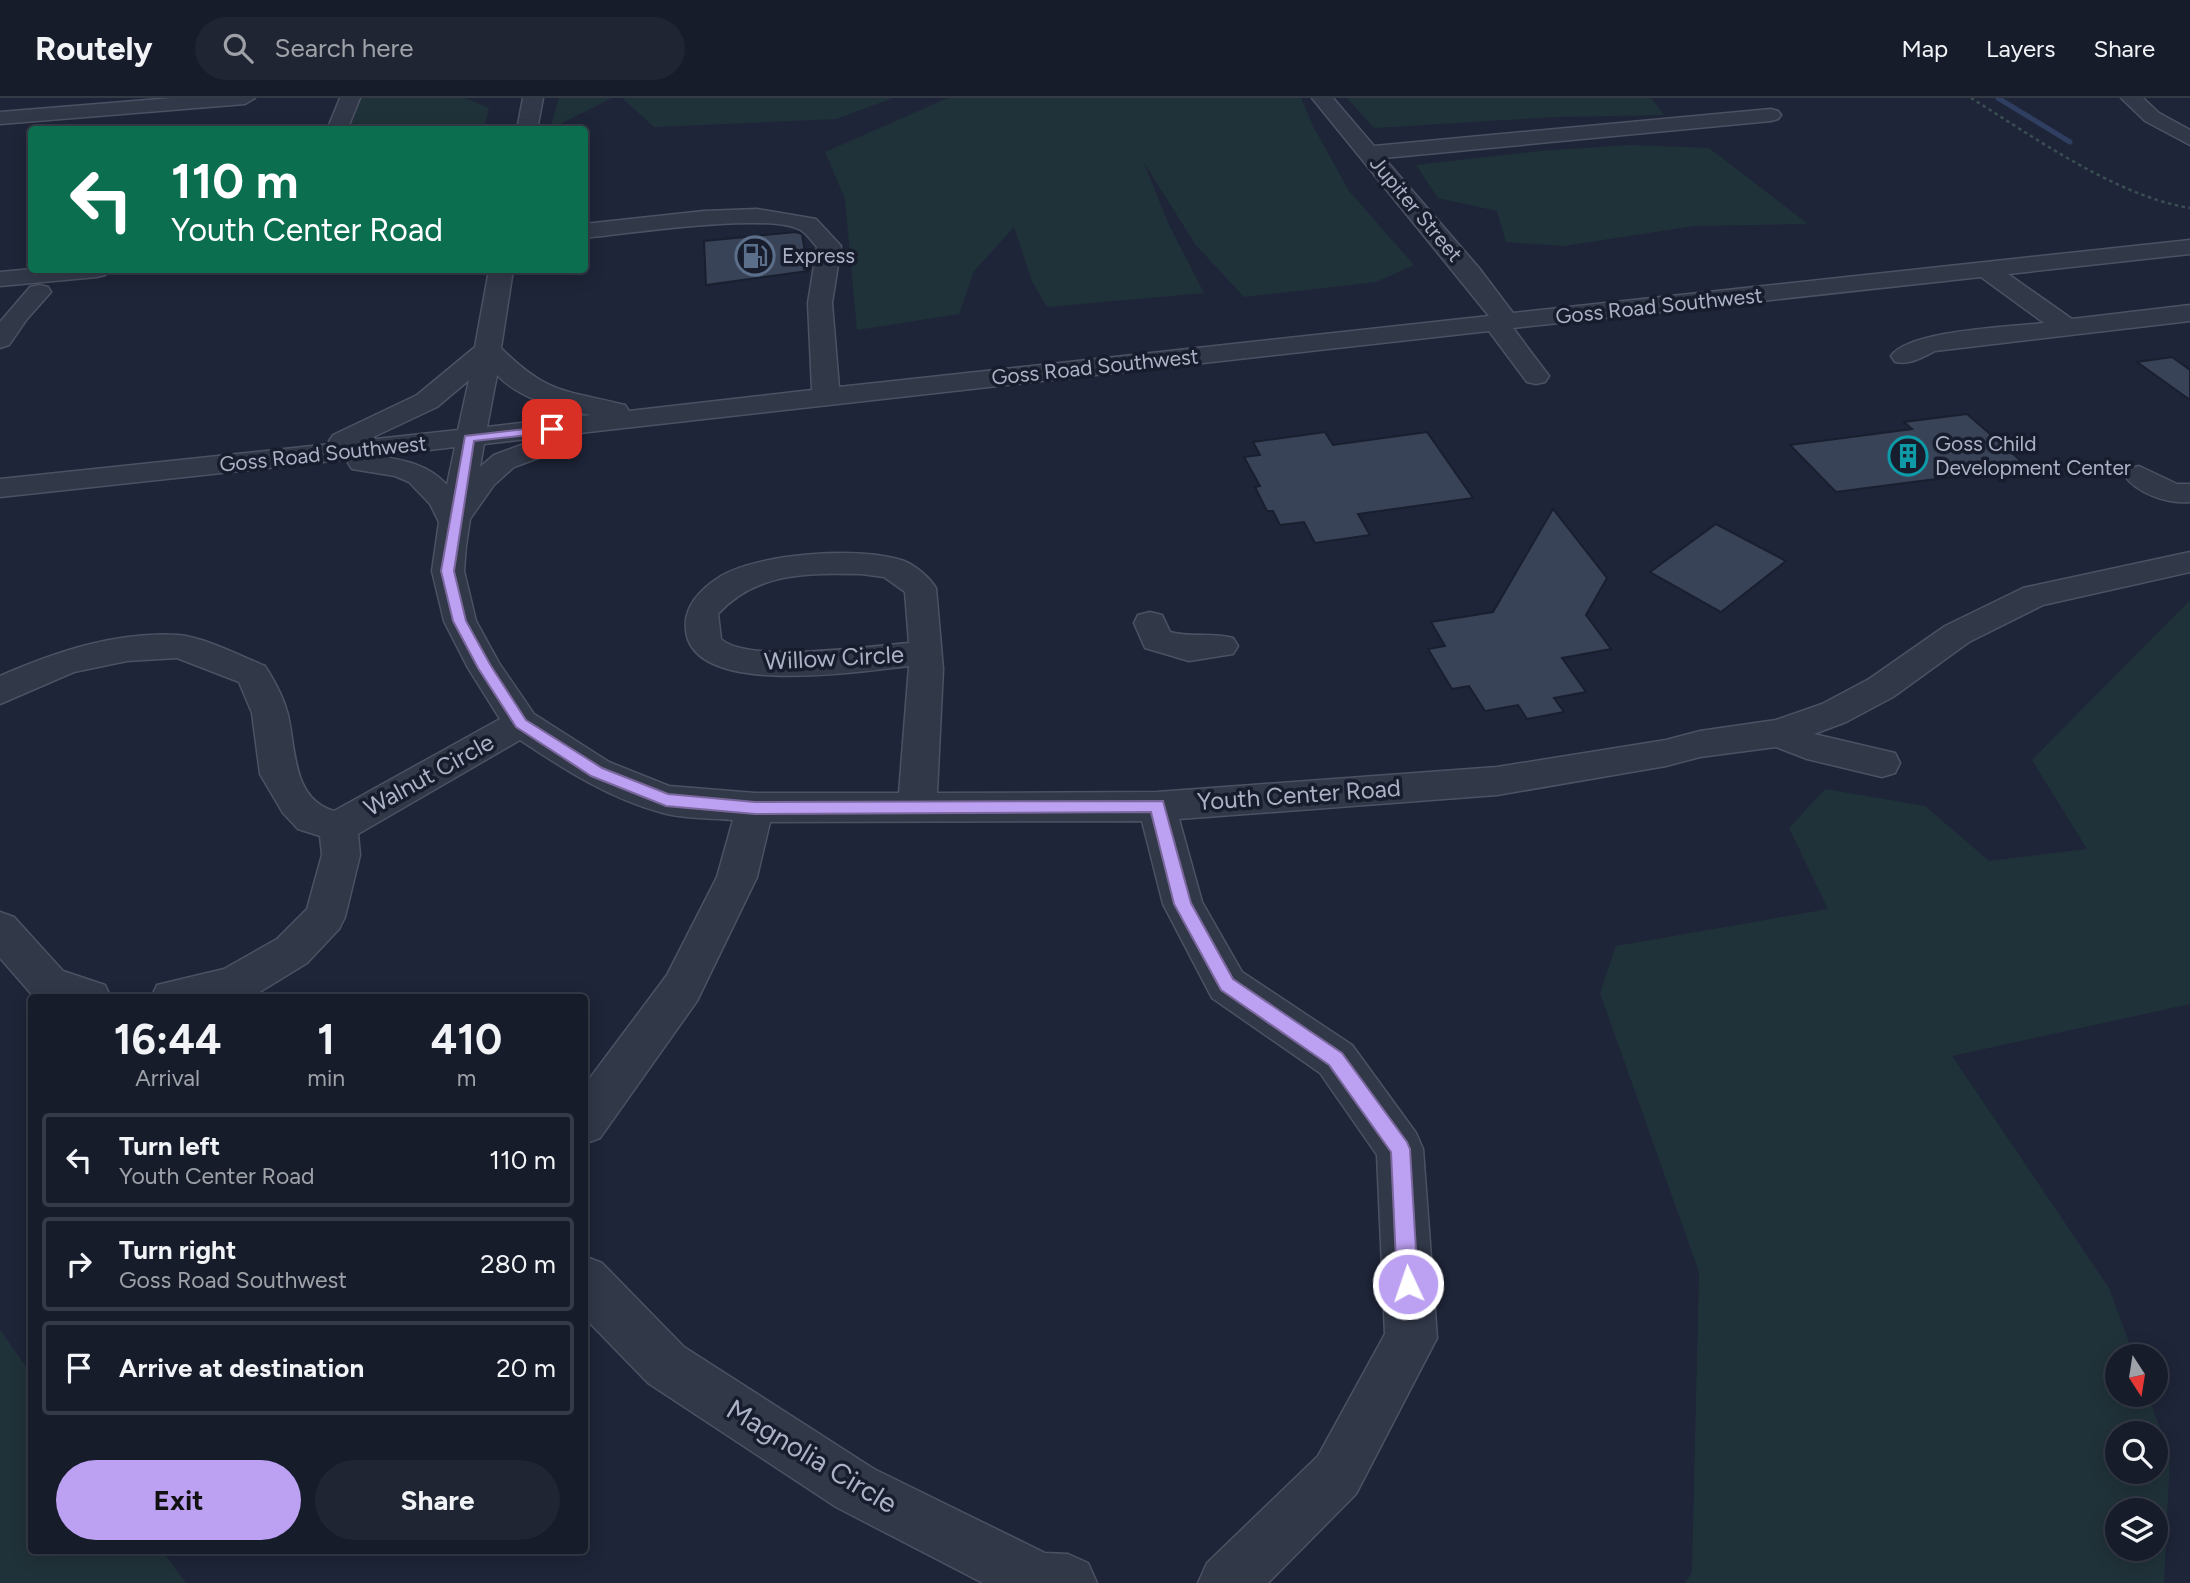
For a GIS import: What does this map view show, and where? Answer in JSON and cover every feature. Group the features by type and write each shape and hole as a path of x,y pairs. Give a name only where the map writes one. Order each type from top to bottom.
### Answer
{"street":[{"path":"0,118 138,102 245,98"},
{"path":"339,126 350,98"},
{"path":"528,126 533,98"},
{"name":"Jupiter Street","path":"1322,98 1369,153 1502,323 1536,376"},
{"path":"2131,98 2152,117 2190,139"},
{"path":"199,100 187,122 222,120"},
{"path":"1369,153 1771,115"},
{"path":"588,231 704,218 757,216 808,224 829,246 820,303 826,396"},
{"name":"Goss Road Southwest","path":"0,488 469,439 826,396 2190,247"},
{"path":"1986,270 2068,328"},
{"path":"0,279 65,273"},
{"name":"Youth Center Road","path":"501,273 447,571 460,621 485,668 521,723 596,772 666,800 755,808 1157,806 1497,781 1582,778 1673,762 1700,744 1779,733 1834,713 1881,688 1956,634 2034,596 2190,562"},
{"path":"0,340 18,314 39,292"},
{"path":"1904,356 1929,344 1968,339 2040,341 2068,328 2190,313"},
{"path":"1968,339 1990,356"},
{"path":"308,456 427,401 488,350 512,374 545,394 582,406 653,418"},
{"path":"308,456 418,473 439,492 454,521 484,479 504,461 608,423"},
{"path":"2139,475 2159,488 2182,494 2190,493"},
{"name":"Willow Circle","path":"917,807 926,653 926,614 920,588 895,569 856,562 773,571 739,580 718,594 702,612 702,636 714,652 740,662 794,663 926,653"},
{"path":"1150,623 1157,640 1189,649 1221,646"},
{"name":"Walnut Circle","path":"0,692 66,662 127,649 180,646 253,674 270,713 278,774 296,803 311,818 338,827 521,723"},
{"path":"1779,733 1807,746 1882,763"},
{"path":"1157,806 1183,904 1227,985 1336,1059 1400,1149 1411,1338 1337,1475 1227,1583"},
{"path":"588,1117 682,988 737,877 755,808"},
{"name":"Walnut Circle","path":"192,994 233,986 292,951 325,917 341,855 338,827"},
{"path":"0,929 49,984 78,994"},
{"name":"Magnolia Circle","path":"588,1285 666,1365 855,1488 1041,1582 1068,1583"}],"path":[{"path":"1971,98 2087,170 2171,205 2190,208"}],"shaded area":[{"path":"353,98 465,98 489,108 485,126 342,126"},
{"path":"559,98 612,98 556,126 551,126"},
{"path":"622,98 893,98 836,119 654,127"},
{"path":"948,98 1301,98 1313,126 1349,191 1414,265 1376,282 1244,297 1195,244 1143,161 1169,225 1204,293 1047,307 1032,281 1014,227 974,271 959,314 857,330 845,199 825,152"},
{"path":"1347,98 1651,98 1664,115 1557,117 1374,128"},
{"path":"1630,145 1709,148 1808,224 1694,226 1564,246 1506,242 1497,211 1438,198 1416,165 1540,151"},
{"path":"2190,600 2190,1004 1952,1056 2109,1288 2130,1344 2105,1344 2105,1407 2152,1407 2157,1421 2105,1421 2105,1484 2168,1484 2168,1451 2170,1457 2168,1499 2105,1498 2105,1561 2165,1561 2164,1583 1685,1583 1692,1572 1699,1272 1600,993 1616,946 1828,909 1789,828 1825,789 1925,806 1989,861 2087,849 2032,760"},
{"path":"0,1330 28,1370 28,1554 164,1554 186,1583 0,1583"}],"building":[{"name":"Express","path":"796,232 802,234 808,271 706,285 704,241"},
{"path":"2172,357 2190,370 2190,400 2137,362"},
{"name":"Goss Child Development Center","path":"1967,414 2028,467 1836,492 1790,445 1912,429 1904,422"},
{"path":"1325,432 1333,445 1427,432 1473,498 1358,514 1370,535 1315,543 1304,522 1280,525 1273,511 1267,511 1255,487 1260,486 1244,457 1260,455 1253,442"},
{"path":"1553,509 1607,578 1586,615 1611,649 1562,658 1586,692 1554,698 1564,712 1527,719 1518,705 1485,711 1469,686 1452,689 1428,649 1445,646 1431,622 1493,612"},
{"path":"1716,524 1786,561 1721,612 1650,572"}],"waterway":[{"path":"1998,98 2070,142"}],"place":[{"name":"Express","path":"755,256"},
{"name":"Goss Child Development Center","path":"1908,456"}],"route":[{"path":"552,429 469,439 447,571 451,595 460,621 485,668 521,723 596,772 666,800 755,808 1157,806 1183,904 1227,985 1336,1059 1400,1149 1408,1284"}]}
